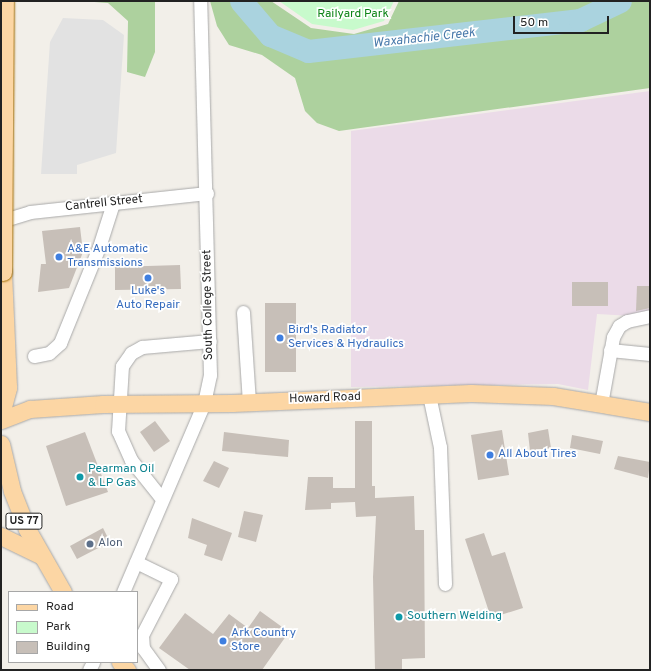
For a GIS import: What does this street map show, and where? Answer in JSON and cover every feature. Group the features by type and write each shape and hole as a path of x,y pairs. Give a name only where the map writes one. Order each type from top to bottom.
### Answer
{"main road":[{"path":"1,414 8,387 3,272 5,1"},
{"name":"Howard Road","path":"1,420 30,409 118,404 249,402 429,395 553,396 650,412"},
{"name":"US 77","path":"1,444 4,478 40,555 62,591"},
{"path":"1,536 40,555"}],"street":[{"name":"South College Street","path":"123,591 204,402 210,375 207,193 200,1"},
{"name":"Cantrell Street","path":"1,221 30,212 207,193"},
{"path":"34,356 49,352 60,343 99,247 113,203"},
{"path":"243,312 249,402"},
{"path":"601,404 610,350 619,326 627,321 650,316"},
{"path":"162,499 131,460 118,432 118,404 122,366 131,353 156,343 210,341"},
{"path":"610,350 650,354"},
{"path":"429,395 440,447 445,584"},
{"path":"136,562 171,579 142,635 143,648 159,670"}],"shaded area":[{"path":"63,18 103,20 124,35 116,153 77,165 77,174 41,174 50,42"},
{"path":"650,91 650,317 597,314 588,390 558,384 351,387 351,131"}],"green space":[{"path":"81,1 155,1 155,52 145,77 127,72 128,21 108,3"},
{"path":"210,1 271,1 311,28 354,34 388,24 399,1 650,1 650,88 339,131 317,123 305,111 295,78 262,55 229,45 217,26"},
{"name":"Railyard Park","path":"279,1 394,1 384,21 353,30 312,24"}],"building":[{"name":"A&E Automatic Transmissions","path":"80,227 83,252 69,288 38,292 41,264 46,264 42,231"},
{"name":"Luke's Auto Repair","path":"180,265 181,289 115,290 115,267"},
{"path":"572,282 608,282 608,306 572,306"},
{"path":"637,286 650,286 650,308 636,311"},
{"name":"Bird's Radiator Services & Hydraulics","path":"265,303 296,303 296,372 265,372"},
{"path":"155,421 170,441 154,452 140,432"},
{"path":"355,421 372,421 372,486 375,486 375,498 414,496 415,530 424,530 425,658 402,659 402,670 375,670 373,577 376,516 356,517 355,502 331,503 331,509 305,510 308,477 333,477 333,488 355,488"},
{"path":"548,429 551,448 530,451 528,433"},
{"name":"All About Tires","path":"502,430 509,475 478,480 471,435"},
{"name":"Pearman Oil & LP Gas","path":"85,432 108,492 66,506 46,446"},
{"path":"224,432 289,440 288,457 222,451"},
{"path":"572,435 603,441 600,454 570,448"},
{"path":"618,456 650,462 648,478 614,469"},
{"path":"214,461 229,468 219,488 203,481"},
{"path":"244,511 263,515 256,542 238,537"},
{"path":"192,518 232,533 222,561 204,555 207,545 188,538"},
{"name":"Alon","path":"103,528 110,542 77,559 70,546"},
{"path":"484,533 492,556 505,552 523,608 491,618 465,539"},
{"name":"Ark Country Store","path":"260,611 289,632 262,670 190,670 159,648 185,613 213,634 229,614 248,628"}],"waterway":[{"name":"Waxahachie Creek","path":"241,1 270,35 308,51 580,20 620,1"}],"place":[{"name":"A&E Automatic Transmissions","path":"59,257"},
{"name":"Luke's Auto Repair","path":"148,278"},
{"name":"Bird's Radiator Services & Hydraulics","path":"280,338"},
{"name":"All About Tires","path":"490,455"},
{"name":"Pearman Oil & LP Gas","path":"80,477"},
{"name":"Alon","path":"90,544"},
{"name":"Southern Welding","path":"399,617"},
{"name":"Ark Country Store","path":"223,641"}]}
